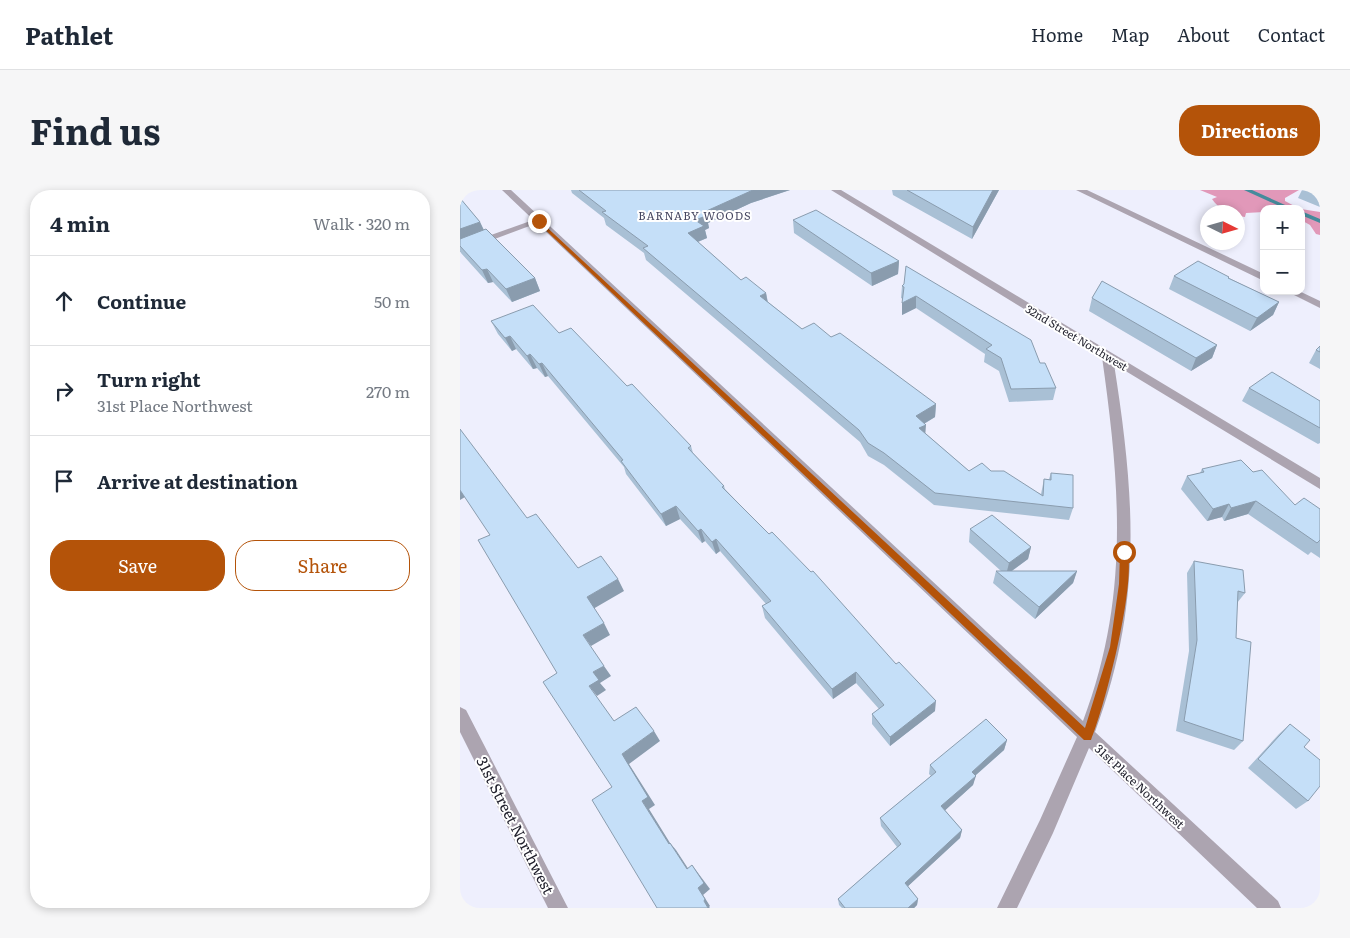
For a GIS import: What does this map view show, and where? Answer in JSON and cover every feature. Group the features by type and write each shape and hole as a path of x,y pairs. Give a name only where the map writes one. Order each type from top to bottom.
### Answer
{"street":[{"name":"31st Place Northwest","path":"506,190 1271,908"},
{"name":"32nd Street Northwest","path":"835,190 1320,484"},
{"path":"1080,190 1260,276"},
{"path":"460,249 539,221"},
{"path":"1299,295 1320,305"},
{"path":"1007,908 1024,876 1087,737 1114,647 1123,584 1124,494 1119,435 1107,355"},
{"name":"31st Street Northwest","path":"460,715 558,908"}],"shaded area":[{"path":"1200,190 1299,190 1285,198 1285,201 1292,205 1260,205 1260,212 1246,213 1245,217 1245,205 1217,205 1212,199 1217,197"},
{"path":"1305,210 1320,212 1320,235 1316,234 1310,225 1305,222"}],"building":[{"path":"579,190 753,190 702,213 706,216 695,220 704,226 688,233 741,280 746,277 766,293 760,296 802,329 814,323 831,337 840,333 936,404 916,416 926,425 919,428 969,471 982,463 991,471 1004,471 1043,496 1044,479 1051,480 1051,473 1073,475 1073,508 935,493 884,453 868,443 859,430 643,248 648,246 602,212 606,211"},
{"path":"907,190 993,190 973,227"},
{"path":"460,198 480,222 460,229"},
{"path":"816,210 899,261 871,273 793,220"},
{"path":"486,229 535,278 506,289 487,269 482,270 460,246 460,239"},
{"path":"1198,261 1260,293 1260,295 1279,302 1257,318 1174,276"},
{"path":"906,266 1031,340 1040,363 1045,363 1056,388 1011,389 1001,358 986,349 992,345 916,296 902,303 904,287 902,286 904,284"},
{"path":"1102,281 1217,345 1196,358 1092,298"},
{"path":"533,305 559,333 571,328 627,386 632,384 691,446 688,448 724,486 722,487 769,534 772,532 811,572 813,571 896,664 899,662 936,701 890,737 872,714 884,705 856,672 832,689 762,606 771,601 716,539 712,542 701,529 698,531 676,506 661,514 621,461 623,460 542,363 539,364 530,354 527,356 510,336 505,338 491,321"},
{"path":"1272,372 1320,401 1320,428 1249,388"},
{"path":"460,429 527,518 536,514 578,568 601,556 618,579 587,597 604,623 583,635 604,666 593,672 599,680 589,686 614,721 636,707 654,731 622,754 648,797 642,801 669,844 687,869 692,865 704,883 698,888 708,908 657,908 592,800 612,787 543,682 557,673 478,540 490,535 460,490"},
{"path":"1241,460 1253,472 1262,470 1295,505 1304,498 1320,509 1320,540 1317,543 1256,501 1231,508 1229,504 1213,509 1187,476 1204,472 1202,469"},
{"path":"992,515 1031,547 1009,563 970,529"},
{"path":"1194,561 1243,570 1245,593 1238,591 1236,638 1251,642 1243,741 1184,721 1197,640"},
{"path":"996,571 1077,571 1039,607"},
{"path":"986,719 1007,740 972,772 976,776 941,806 962,830 905,883 918,899 908,908 845,908 838,899 901,844 880,818 936,772 930,765"},
{"path":"1290,724 1310,740 1304,747 1320,760 1320,786 1308,801 1258,759"}],"waterway":[{"path":"1247,190 1282,205"},
{"path":"1305,215 1320,221"}],"district":[{"name":"BARNABY WOODS","path":"695,215"}],"route":[{"path":"539,221 1087,737 1114,647 1123,584 1124,552"}]}
